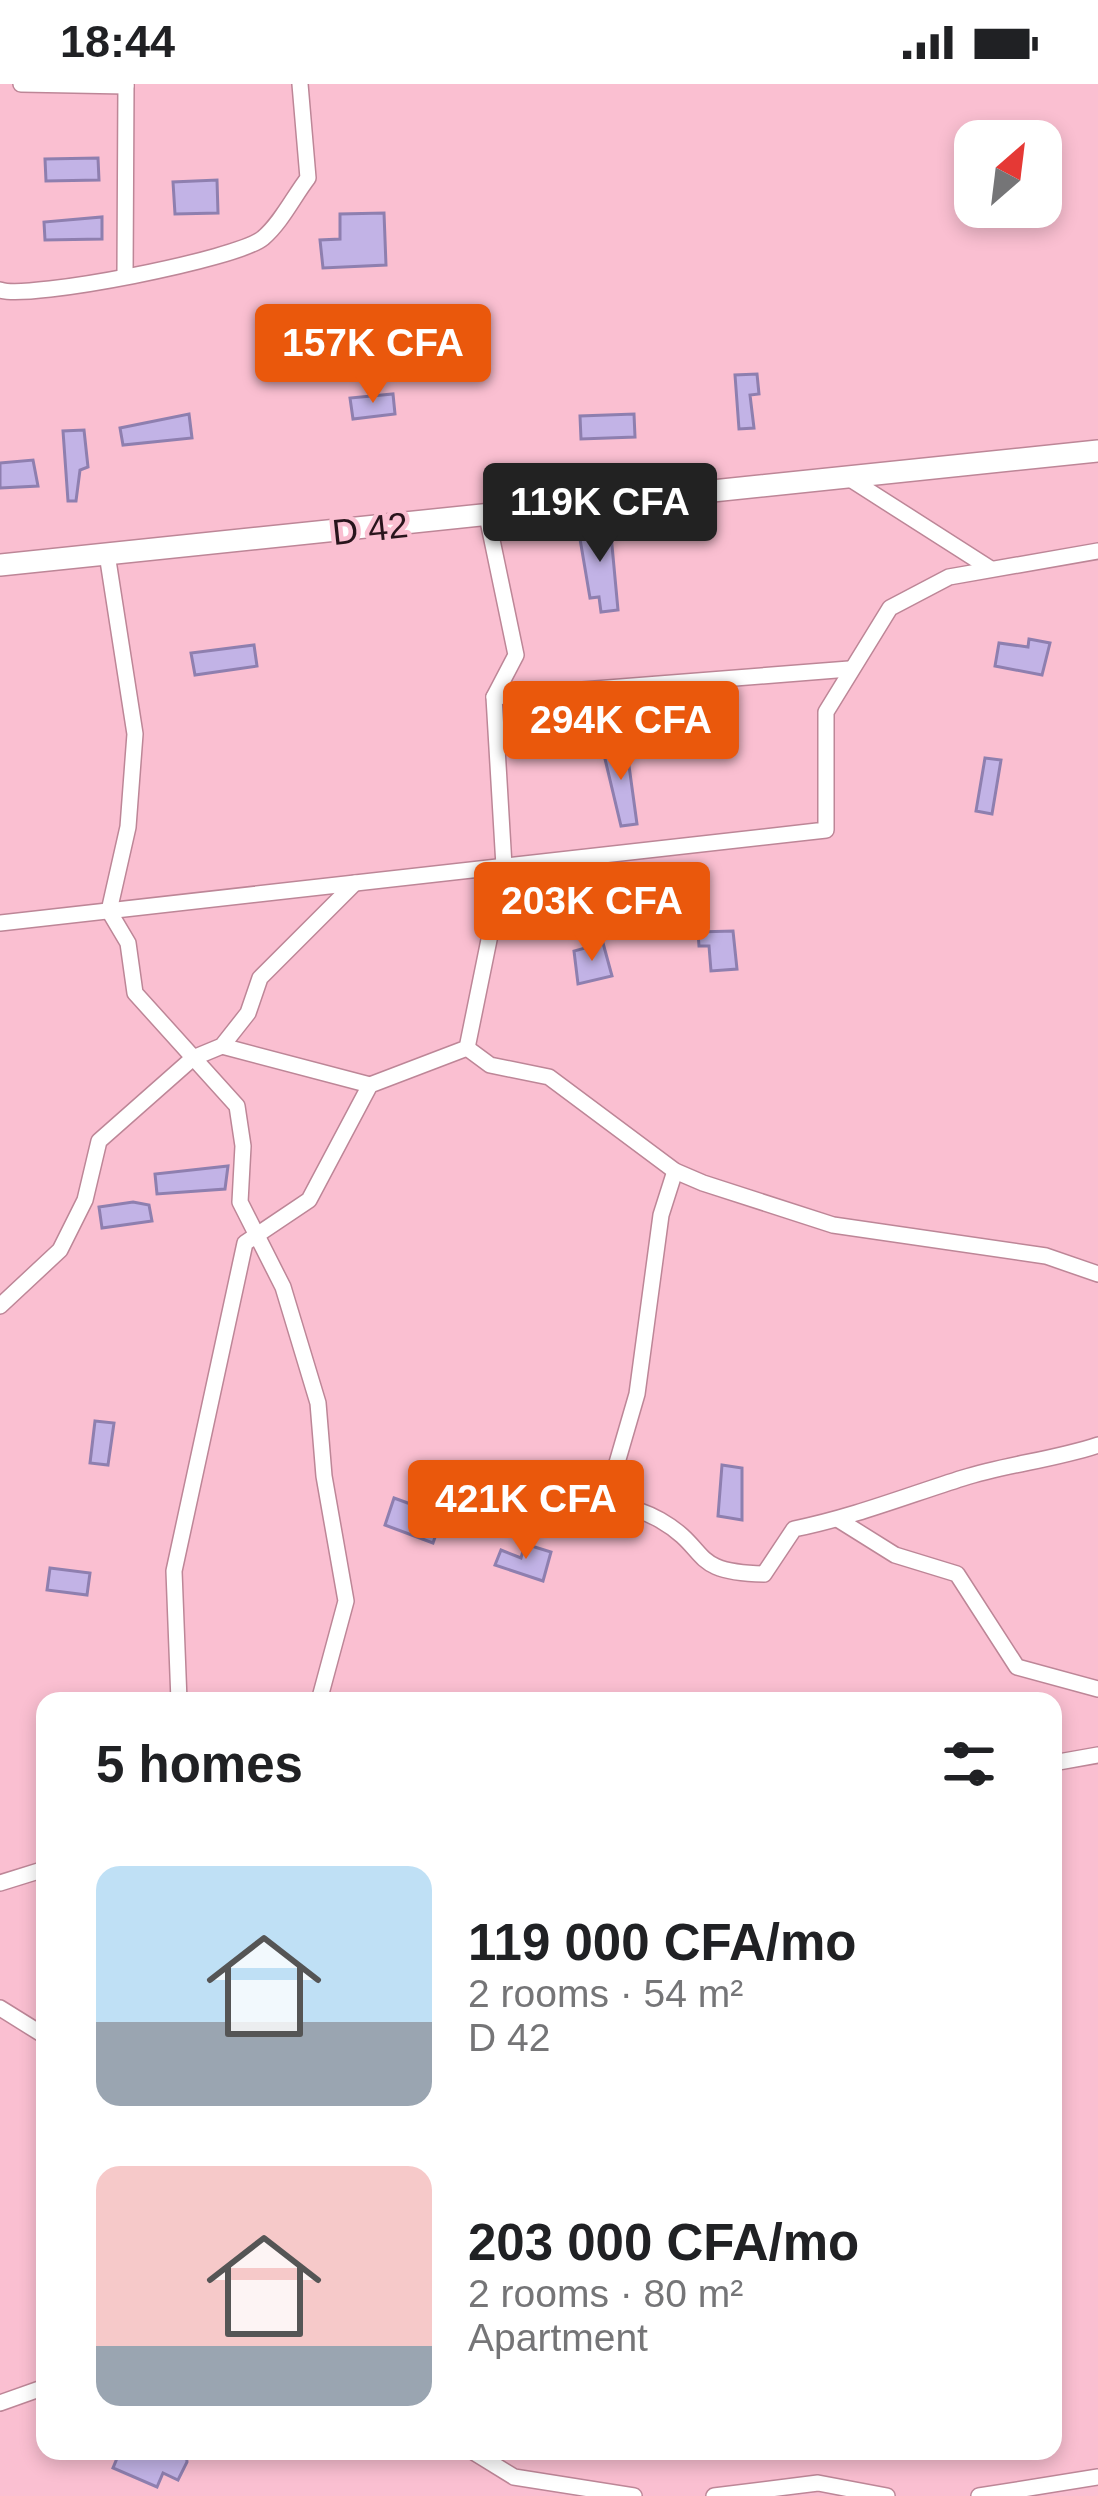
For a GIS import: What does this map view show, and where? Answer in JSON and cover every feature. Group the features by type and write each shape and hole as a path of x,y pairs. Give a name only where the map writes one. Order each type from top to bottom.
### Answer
{"street":[{"path":"21,84 126,85 125,276"},
{"path":"0,290 125,276 204,261 262,239 308,178 300,84"},
{"name":"D 42","path":"0,565 1098,451"},
{"path":"846,477 991,569"},
{"path":"467,1048 504,866 494,697 516,656 487,516"},
{"path":"0,923 826,830 826,712 890,608 950,577 1098,550"},
{"path":"107,554 134,734 128,827 109,911 128,943 135,993 237,1106 243,1146 240,1202 283,1287 318,1403 324,1476 346,1601 321,1692"},
{"path":"494,697 849,670"},
{"path":"0,1306 60,1250 85,1200 99,1141 193,1058 222,1046 248,1013 260,978 355,883"},
{"path":"222,1046 370,1085 467,1048"},
{"path":"467,1048 490,1065 549,1077 675,1172 833,1225 1046,1256 1098,1274"},
{"path":"179,1692 175,1571 245,1243 309,1200 370,1085"},
{"path":"605,1504 637,1394 655,1249 675,1172"},
{"path":"531,1490 660,1520 720,1573 764,1574 794,1529 839,1520 967,1477 1045,1463 1098,1445"},
{"path":"839,1520 895,1555 957,1574 1017,1666 1098,1689"},
{"path":"1062,1761 1098,1754"},
{"path":"0,1883 36,1872"},
{"path":"0,2008 36,2030"},
{"path":"0,2403 36,2390"},
{"path":"487,2460 514,2477 634,2496"},
{"path":"979,2496 1098,2477"},
{"path":"714,2496 818,2483 843,2492 886,2496"}],"building":[{"path":"98,158 99,180 46,181 45,159"},
{"path":"217,180 218,213 175,214 173,182"},
{"path":"384,213 386,265 323,268 320,240 340,239 340,214"},
{"path":"102,217 102,239 45,240 44,222"},
{"path":"757,374 759,394 750,395 754,428 739,429 735,375"},
{"path":"393,394 395,414 353,419 350,398"},
{"path":"189,414 192,438 123,445 120,428"},
{"path":"634,414 635,437 581,439 580,416"},
{"path":"84,430 88,467 80,470 76,501 68,501 63,431"},
{"path":"33,460 38,486 0,488 0,463"},
{"path":"610,524 618,610 601,612 599,597 590,598 578,527"},
{"path":"1029,639 1050,643 1042,675 995,666 999,643 1028,647"},
{"path":"254,645 257,666 195,675 191,653"},
{"path":"626,744 637,824 621,826 605,759 607,747"},
{"path":"985,758 1001,760 992,814 976,811"},
{"path":"733,931 737,969 711,971 709,946 699,946 698,932"},
{"path":"603,943 612,976 578,984 574,951"},
{"path":"228,1166 225,1189 157,1194 155,1174"},
{"path":"133,1202 149,1205 152,1221 102,1228 99,1207"},
{"path":"95,1421 114,1423 108,1465 90,1463"},
{"path":"722,1465 742,1468 742,1520 718,1516"},
{"path":"394,1498 416,1506 419,1499 445,1508 433,1543 385,1525"},
{"path":"525,1544 551,1552 543,1581 495,1565 501,1550 521,1558"},
{"path":"50,1568 90,1573 87,1595 47,1590"},
{"path":"116,2460 187,2460 178,2480 163,2473 157,2487 113,2468"}]}
